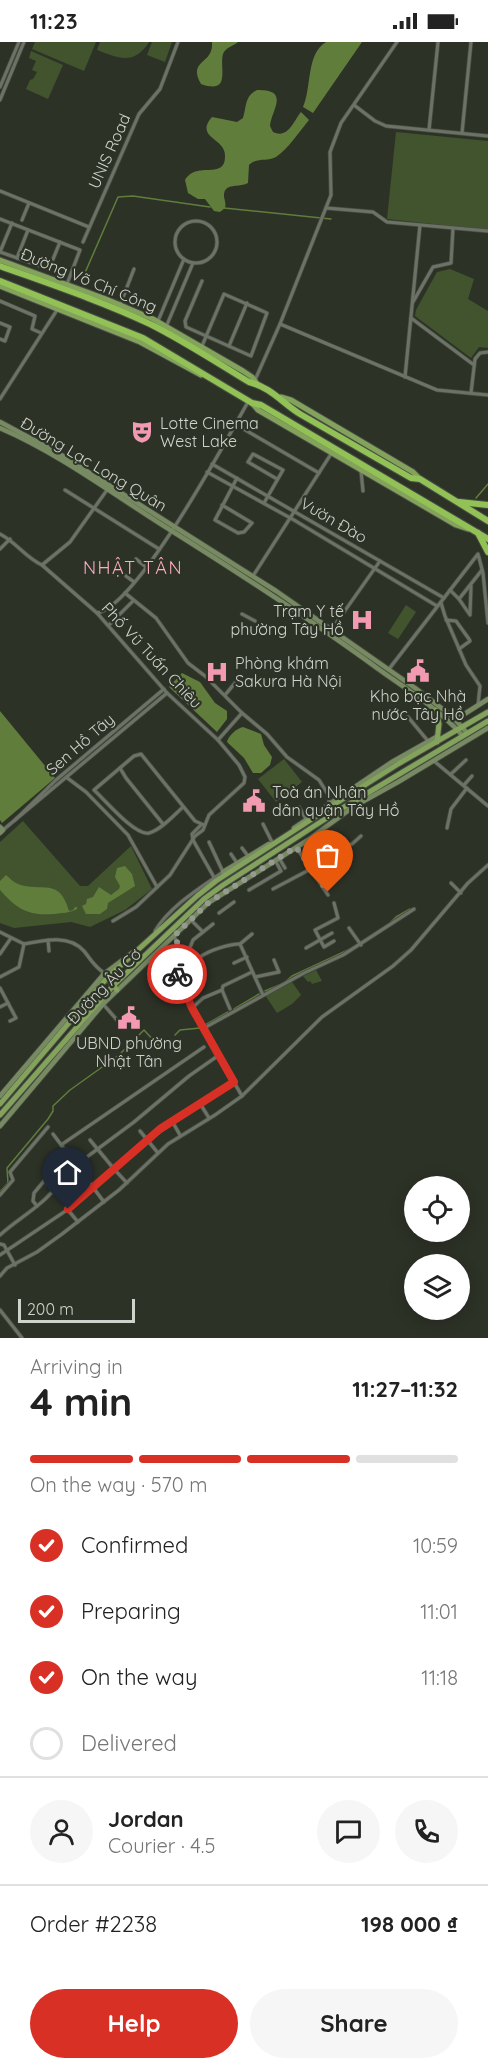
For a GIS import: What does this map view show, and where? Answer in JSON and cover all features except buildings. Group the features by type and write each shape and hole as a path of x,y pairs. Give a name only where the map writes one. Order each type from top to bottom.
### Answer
{"highway":[{"name":"Đường Võ Chí Công","path":"0,266 103,304 150,325 249,382 256,383 281,397 287,405 300,414 411,478 420,479 488,521"},
{"name":"Đường Võ Chí Công","path":"0,281 142,338 198,369 204,375 250,402 261,405 488,539"},
{"path":"457,502 488,505"},
{"path":"478,533 488,552"}],"main road":[{"name":"Đường Võ Chí Công","path":"0,260 67,284 157,322 243,371 256,383"},
{"name":"Đường Võ Chí Công","path":"0,286 78,314"},
{"name":"Đường Võ Chí Công","path":"250,402 258,410 456,525 478,533"},
{"name":"Đường Lạc Long Quân","path":"0,422 58,453 389,669 455,720 465,734"},
{"name":"Đường Lạc Long Quân","path":"0,428 55,457 253,576 331,631 460,728"},
{"path":"455,720 488,699"},
{"path":"435,710 439,719 438,739"},
{"name":"Đường Âu Cơ","path":"223,872 438,739 488,712"},
{"name":"Đường Âu Cơ","path":"0,1126 115,988 208,903 488,721"},
{"name":"Đường Âu Cơ","path":"0,1116 115,988 195,906 339,810 488,729"},
{"name":"Đường Âu Cơ","path":"0,1096 105,976 140,950 215,879 392,762 428,741 438,739"},
{"path":"332,803 339,810"},
{"path":"105,976 115,988"},
{"name":"Đường Âu Cơ","path":"0,1104 105,976"},
{"path":"9,1094 14,1099"}],"street":[{"path":"0,87 19,42"},
{"path":"0,100 24,42"},
{"name":"UNIS Road","path":"83,242 139,114 159,89 178,42"},
{"path":"256,383 331,195 330,152 341,123 397,42"},
{"path":"429,130 438,42"},
{"path":"462,133 471,42"},
{"path":"354,105 375,121 386,126 488,136"},
{"path":"0,191 89,227"},
{"path":"22,220 29,203"},
{"path":"326,208 373,212 387,222 488,231"},
{"path":"0,219 80,250 67,284"},
{"path":"192,222 205,224 215,234 216,248 208,259 193,262 184,259 176,247 177,234 186,224 192,222"},
{"path":"12,223 0,252 49,269 60,242"},
{"path":"405,377 420,225"},
{"path":"412,304 433,267 451,263 453,228"},
{"path":"17,258 28,230"},
{"path":"157,322 184,259"},
{"path":"166,327 193,262"},
{"path":"120,305 134,269"},
{"path":"201,346 206,336 224,294 267,312 251,356 229,346 206,336 186,327 202,281"},
{"path":"0,301 35,316 32,329 41,333"},
{"path":"229,346 247,303"},
{"path":"0,399 58,308"},
{"path":"411,318 474,365"},
{"path":"0,323 10,327 5,341 0,339"},
{"path":"280,324 437,390 488,395"},
{"path":"471,393 477,355 488,352"},
{"path":"97,613 105,610 125,593 174,529 250,402"},
{"path":"235,424 320,473"},
{"path":"253,576 332,452"},
{"path":"264,503 283,470 254,454 248,462 277,479"},
{"name":"Vườn Đào","path":"212,464 444,598"},
{"path":"361,469 363,491"},
{"name":"Vườn Đào","path":"207,472 439,604"},
{"path":"222,505 252,523 240,534 215,519 222,505 232,486 237,478"},
{"path":"65,490 159,549"},
{"path":"42,566 70,542 107,490"},
{"name":"Phố Vũ Tuấn Chiêu","path":"0,534 10,539 97,613 167,693 218,740 239,765 245,781 209,815 204,825"},
{"path":"330,542 336,534"},
{"path":"0,549 10,539"},
{"path":"389,669 478,554 483,569 488,623"},
{"path":"136,559 146,567"},
{"path":"331,631 381,560"},
{"path":"459,599 483,569"},
{"path":"399,582 404,574"},
{"path":"126,576 134,582"},
{"path":"450,590 470,615 471,586"},
{"path":"125,593 162,624 188,663 267,734 287,757 319,780 332,803"},
{"path":"109,625 134,601"},
{"path":"439,604 466,665 480,686 478,705"},
{"path":"242,614 255,621"},
{"path":"446,620 456,621 470,641 459,649"},
{"path":"225,695 235,683"},
{"name":"Sen Hồ Tây","path":"1,830 164,689"},
{"name":"Sen Hồ Tây","path":"65,775 167,693"},
{"path":"218,740 242,713"},
{"path":"408,717 428,741"},
{"path":"183,807 150,833 138,831 94,790 134,756 141,754 183,807 195,820 204,825"},
{"path":"432,758 488,806"},
{"path":"451,774 466,760"},
{"path":"120,768 163,824"},
{"path":"65,775 86,792 128,835 157,887"},
{"path":"447,828 451,809 472,776"},
{"path":"299,807 306,819"},
{"path":"263,824 272,842"},
{"path":"204,825 200,825 191,836 215,879"},
{"path":"273,890 307,872 320,857 341,846 352,844 361,836"},
{"path":"113,921 136,907 170,875 193,840"},
{"path":"308,840 313,848"},
{"path":"209,842 223,872"},
{"path":"296,847 328,894"},
{"path":"242,848 248,856"},
{"path":"231,854 237,863"},
{"path":"277,859 285,868"},
{"path":"249,890 281,871 277,859"},
{"path":"0,1276 7,1268 15,1265 104,1202 180,1135 242,1095 322,1017 393,966 411,950 468,883 488,865"},
{"name":"Đường Âu Cơ","path":"215,879 223,872"},
{"path":"451,883 461,893"},
{"path":"219,913 234,902"},
{"path":"334,903 338,918 315,930 324,947 334,942"},
{"path":"204,1028 304,972 361,945 414,909"},
{"path":"191,920 203,932"},
{"path":"178,969 184,963 193,940 213,924"},
{"path":"349,928 361,945"},
{"path":"0,932 24,944 63,939 84,950 92,964 105,976"},
{"path":"306,948 332,933"},
{"path":"177,975 188,970 199,957 227,946 240,944 252,934"},
{"path":"171,986 178,969 179,945 174,936"},
{"path":"0,954 11,938"},
{"path":"48,940 49,951"},
{"path":"0,978 19,966 24,944"},
{"path":"240,944 263,995"},
{"path":"234,963 247,957"},
{"path":"148,960 158,975"},
{"path":"255,977 279,972 274,960"},
{"path":"192,1008 202,998 222,990 223,986 236,978 252,972"},
{"path":"177,975 192,1008 242,1095"},
{"path":"0,988 16,1017 10,1021"},
{"path":"222,990 230,1009"},
{"path":"0,1007 8,1003"},
{"path":"103,1004 117,1020"},
{"path":"61,1145 204,1047"},
{"path":"0,1235 38,1206 64,1174 219,1055"},
{"path":"0,1255 68,1209 171,1121 234,1082"},
{"path":"200,1104 209,1118"},
{"path":"171,1121 180,1135"},
{"path":"0,1195 13,1180 10,1172 48,1127"},
{"path":"140,1131 158,1153"},
{"path":"53,1134 104,1202"},
{"path":"90,1140 127,1183"},
{"path":"38,1206 33,1201 34,1193 44,1181 53,1190"},
{"path":"68,1209 78,1222"},
{"path":"0,1244 4,1245 15,1265"},
{"path":"0,1310 22,1338"}],"shaded area":[{"path":"35,42 96,42 84,71 32,49"},
{"path":"100,42 149,42 138,54 125,58 97,50"},
{"path":"152,42 172,42 165,62 147,55"},
{"path":"212,42 238,42 223,54 222,78 221,83 217,86 201,84 197,70 209,55"},
{"path":"326,42 362,42 313,113 303,107 312,62 315,54"},
{"path":"31,51 63,65 48,99 26,89 37,72 32,70 36,61 29,58"},
{"path":"257,90 274,93 276,97 277,102 270,126 273,132 278,134 286,131 301,112 309,120 276,157 255,161 249,165 248,183 226,189 224,192 225,208 220,212 214,211 205,199 198,199 188,193 185,180 196,171 216,169 224,163 224,150 208,134 207,124 212,117 237,122 243,118 248,99"},
{"path":"396,132 488,141 488,230 387,219"},
{"path":"450,269 474,279 468,299 488,311 488,348 479,347 471,358 415,316 437,272"},
{"path":"406,605 416,612 398,639 388,633"},
{"path":"182,673 200,682 215,703 227,711 227,719 217,732 169,687"},
{"path":"0,711 55,778 2,823 0,820"},
{"path":"243,727 261,734 264,745 272,757 270,765 261,773 253,773 244,758 227,742 233,733"},
{"path":"284,759 302,782 276,802 258,779"},
{"path":"23,821 80,886 88,886 131,846 152,889 125,910 90,927 71,922 14,928 0,923 0,842"},
{"path":"125,866 132,874 135,886 108,903 107,909 100,914 86,914 82,906 86,904 87,899 93,897 99,887 111,895 119,889 120,886 115,877 117,868"},
{"path":"6,875 18,884 55,889 65,900 69,911 75,907 77,909 66,913 45,914 24,910 0,890 0,881"},
{"path":"316,970 322,981 312,984 303,976"},
{"path":"292,982 301,995 277,1013 265,995"}],"waterway":[{"path":"81,282 118,197 133,196 210,207"},
{"path":"224,208 331,219"},
{"path":"476,498 488,484"},
{"path":"389,924 410,909"},
{"path":"265,991 348,950"},
{"path":"234,1009 259,994"},
{"path":"205,1025 228,1012"},
{"path":"175,1035 180,1030 200,1028"},
{"path":"0,1192 8,1183 7,1168 48,1119 53,1106 70,1090 119,1055 144,1030 158,1045 171,1040"}],"way so far":[{"path":"177,974 179,945 174,936 208,903 296,847 328,892"}],"place":[{"name":"Lotte Cinema West Lake","path":"142,432"},
{"name":"Trạm Y tế phường Tây Hồ","path":"362,620"},
{"name":"Kho bạc Nhà nước Tây Hồ","path":"418,671"},
{"name":"Phòng khám Sakura Hà Nội","path":"217,672"},
{"name":"Toà án Nhân dân quận Tây Hồ","path":"254,801"},
{"name":"UBND phường Nhật Tân","path":"129,1018"}],"district":[{"name":"NHẬT TÂN","path":"133,567"}],"route":[{"path":"68,1209 160,1129 234,1082 192,1008 177,974"}]}
